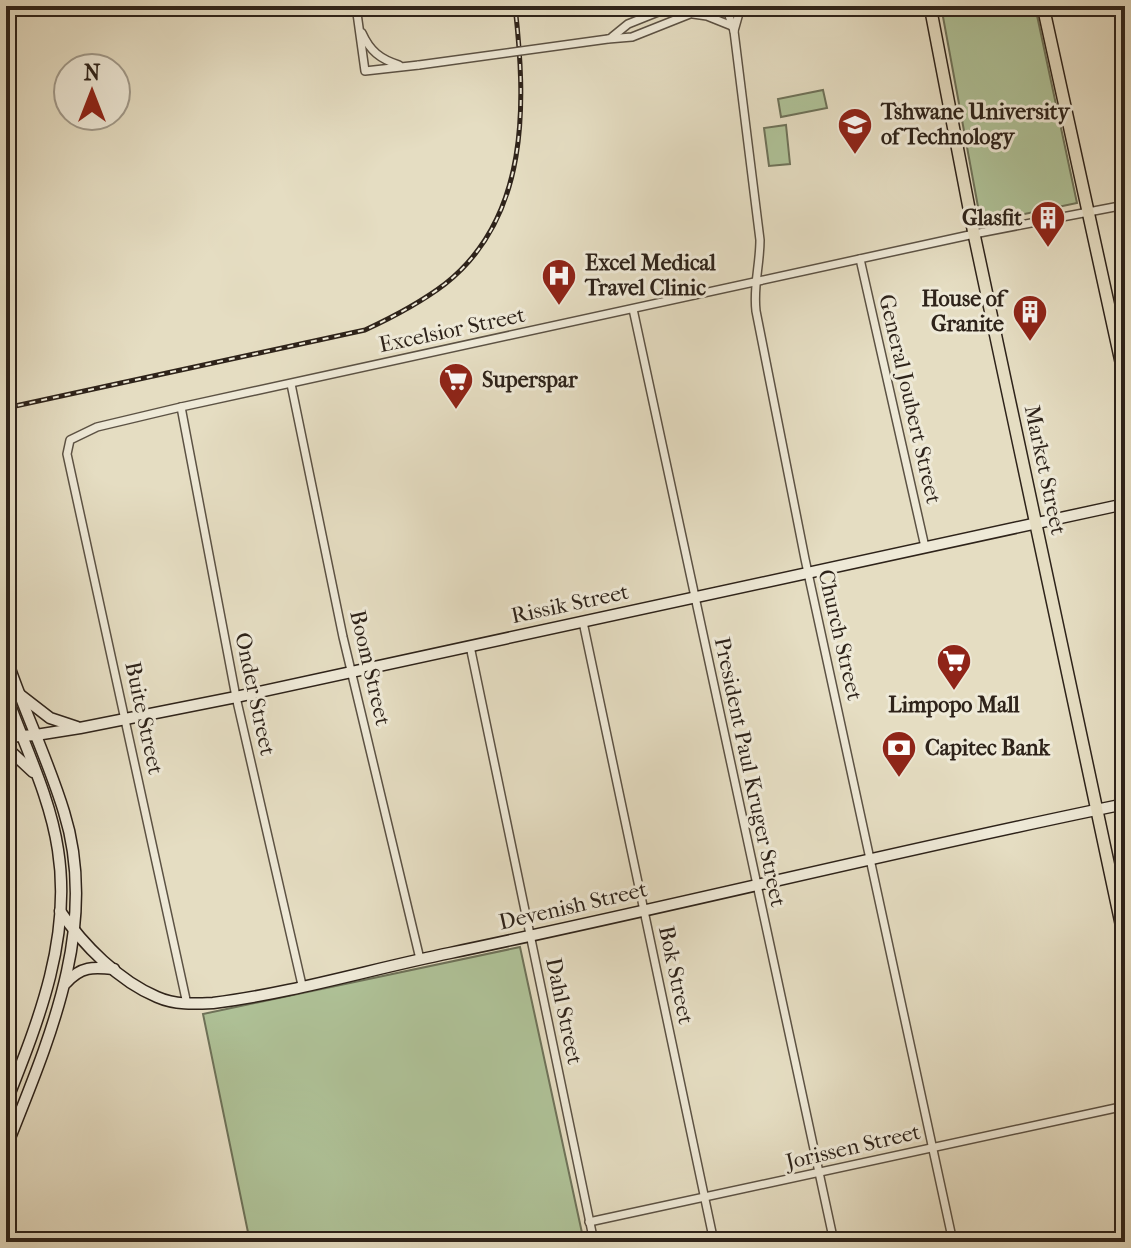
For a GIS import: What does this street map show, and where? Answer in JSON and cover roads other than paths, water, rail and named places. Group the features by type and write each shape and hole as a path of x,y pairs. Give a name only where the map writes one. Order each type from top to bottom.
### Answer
{"main road":[{"name":"Market Street","path":"930,6 974,234 1125,942"},
{"path":"1043,6 1125,380"},
{"name":"Rissik Street","path":"6,737 80,728 236,697 1125,504"},
{"path":"6,657 21,736 39,779 58,850 60,911 50,982 6,1103"},
{"path":"12,693 50,718 80,728"},
{"path":"6,1148 65,985 75,932 77,883 65,813 36,735 12,693"},
{"path":"6,747 39,779"},
{"name":"Devenish Street","path":"60,911 75,932 114,969 158,998 187,1004 232,1000 1125,804"},
{"path":"65,985 76,972 85,968 114,969"}],"street":[{"path":"356,6 365,71 632,37 710,6"},
{"path":"609,38 628,24 673,6"},
{"name":"Church Street","path":"726,6 733,28 760,240 760,266 754,282 756,311 809,574 953,1242"},
{"name":"Church Street","path":"733,28 741,6"},
{"path":"690,14 707,16 733,28"},
{"path":"358,24 371,50 388,62 404,66"},
{"name":"Excelsior Street","path":"70,440 97,427 181,407 974,234 1125,205"},
{"name":"General Joubert Street","path":"860,259 925,547"},
{"name":"President Paul Kruger Street","path":"633,309 834,1242"},
{"name":"Boom Street","path":"291,384 351,671 420,959"},
{"name":"Onder Street","path":"181,407 236,697 302,985"},
{"name":"Buite Street","path":"70,440 67,454 187,1004"},
{"name":"Bok Street","path":"583,622 714,1242"},
{"name":"Dahl Street","path":"470,646 594,1242"},
{"name":"Jorissen Street","path":"589,1222 1125,1106"}],"railway":[{"path":"6,408 365,330 445,284 473,257 493,226 507,192 516,156 520,119 521,81 515,6"}],"place":[{"name":"Tshwane University of Technology","path":"855,156"},
{"name":"Glasfit","path":"1048,249"},
{"name":"Excel Medical Travel Clinic","path":"559,307"},
{"name":"House of Granite","path":"1030,343"},
{"name":"Superspar","path":"456,411"},
{"name":"Limpopo Mall","path":"954,692"},
{"name":"Capitec Bank","path":"899,779"}]}
